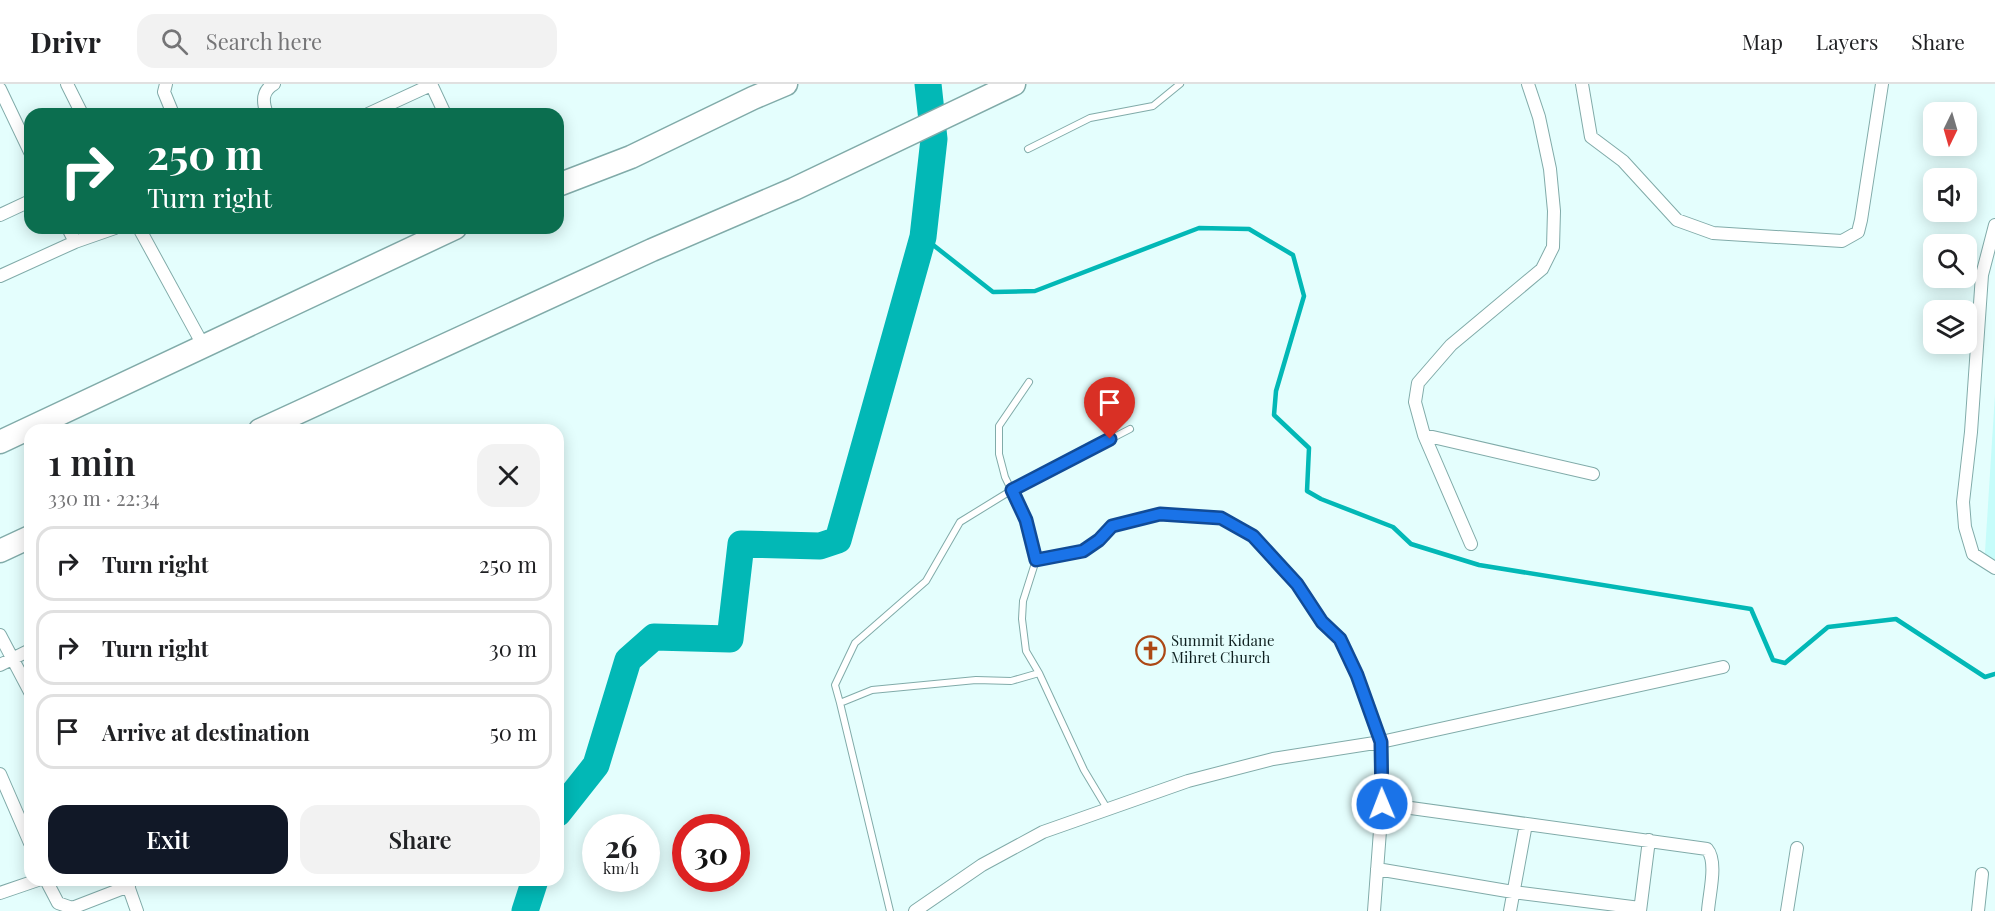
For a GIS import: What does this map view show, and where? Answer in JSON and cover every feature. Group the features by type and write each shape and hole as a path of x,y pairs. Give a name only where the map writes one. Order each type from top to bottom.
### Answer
{"highway":[{"path":"564,183 631,157 752,94 786,84"},
{"path":"279,424 652,250 794,189 1014,84"},
{"path":"38,424 442,234"},
{"path":"0,442 24,431"},
{"path":"0,551 24,540"}],"street":[{"path":"67,84 79,108"},
{"path":"166,84 164,92 171,108"},
{"path":"266,108 263,96 267,88 274,84"},
{"path":"1471,544 1424,435 1415,402 1418,383 1450,345 1542,269 1553,247 1554,211 1550,169 1539,117 1528,84"},
{"path":"1582,84 1591,136 1623,161 1677,220 1713,233 1842,241 1858,232 1882,84"},
{"path":"381,108 431,85 442,108"},
{"path":"0,89 24,139"},
{"path":"0,215 24,204"},
{"path":"1995,225 1982,275 1971,432 1963,502 1965,527 1973,554 1995,568"},
{"path":"71,234 75,242"},
{"path":"0,276 98,234"},
{"path":"142,234 203,345"},
{"path":"1424,435 1593,474"},
{"path":"0,635 24,680"},
{"path":"0,664 24,653"},
{"path":"915,911 982,865 1042,832 1177,784 1238,766 1309,752 1381,742 1723,667"},
{"path":"1374,911 1382,804 1381,742"},
{"path":"0,774 24,829"},
{"path":"1382,804 1707,849 1713,863 1708,911"},
{"path":"1510,911 1526,824"},
{"path":"1377,869 1640,910 1649,840"},
{"path":"1787,911 1797,848"},
{"path":"1978,911 1982,874"},
{"path":"0,893 24,885"},
{"path":"49,886 58,903 72,908 120,886"},
{"path":"128,886 137,911"}],"lane":[{"path":"1028,149 1090,118 1153,106 1180,84"},
{"path":"1029,382 999,426 999,454 1005,477 1026,520 1036,560 1023,601 1022,619 1026,651 1039,673 1084,770 1108,810"},
{"path":"890,911 835,685 855,643 926,581 960,522 1012,490 1130,429"},
{"path":"1036,560 1083,551 1099,540 1112,526 1128,521 1160,514 1221,518 1253,536 1297,584 1322,622 1340,639 1357,675 1381,742"},
{"path":"840,703 872,690 976,680 1011,681 1039,673"}],"shaded area":[{"path":"1995,394 1995,571 1984,568"}],"waterway":[{"path":"564,805 596,765 628,660 654,637 730,639 741,544 820,546 838,540 923,237 934,139 928,84"},
{"path":"923,237 993,292 1035,291 1199,228 1249,229 1293,255 1304,296 1276,391 1274,415 1309,448 1307,491 1321,499 1393,527 1411,544 1479,565 1751,609 1773,660 1785,663 1828,627 1896,619 1985,677 1995,674"},
{"path":"525,911 533,886"}],"place":[{"name":"Summit Kidane Mihret Church","path":"1150,650"}],"route":[{"path":"1110,439 1012,490 1026,520 1036,560 1083,551 1099,540 1112,526 1160,514 1221,518 1253,536 1297,584 1322,622 1340,639 1357,675 1381,742 1382,804"}]}
